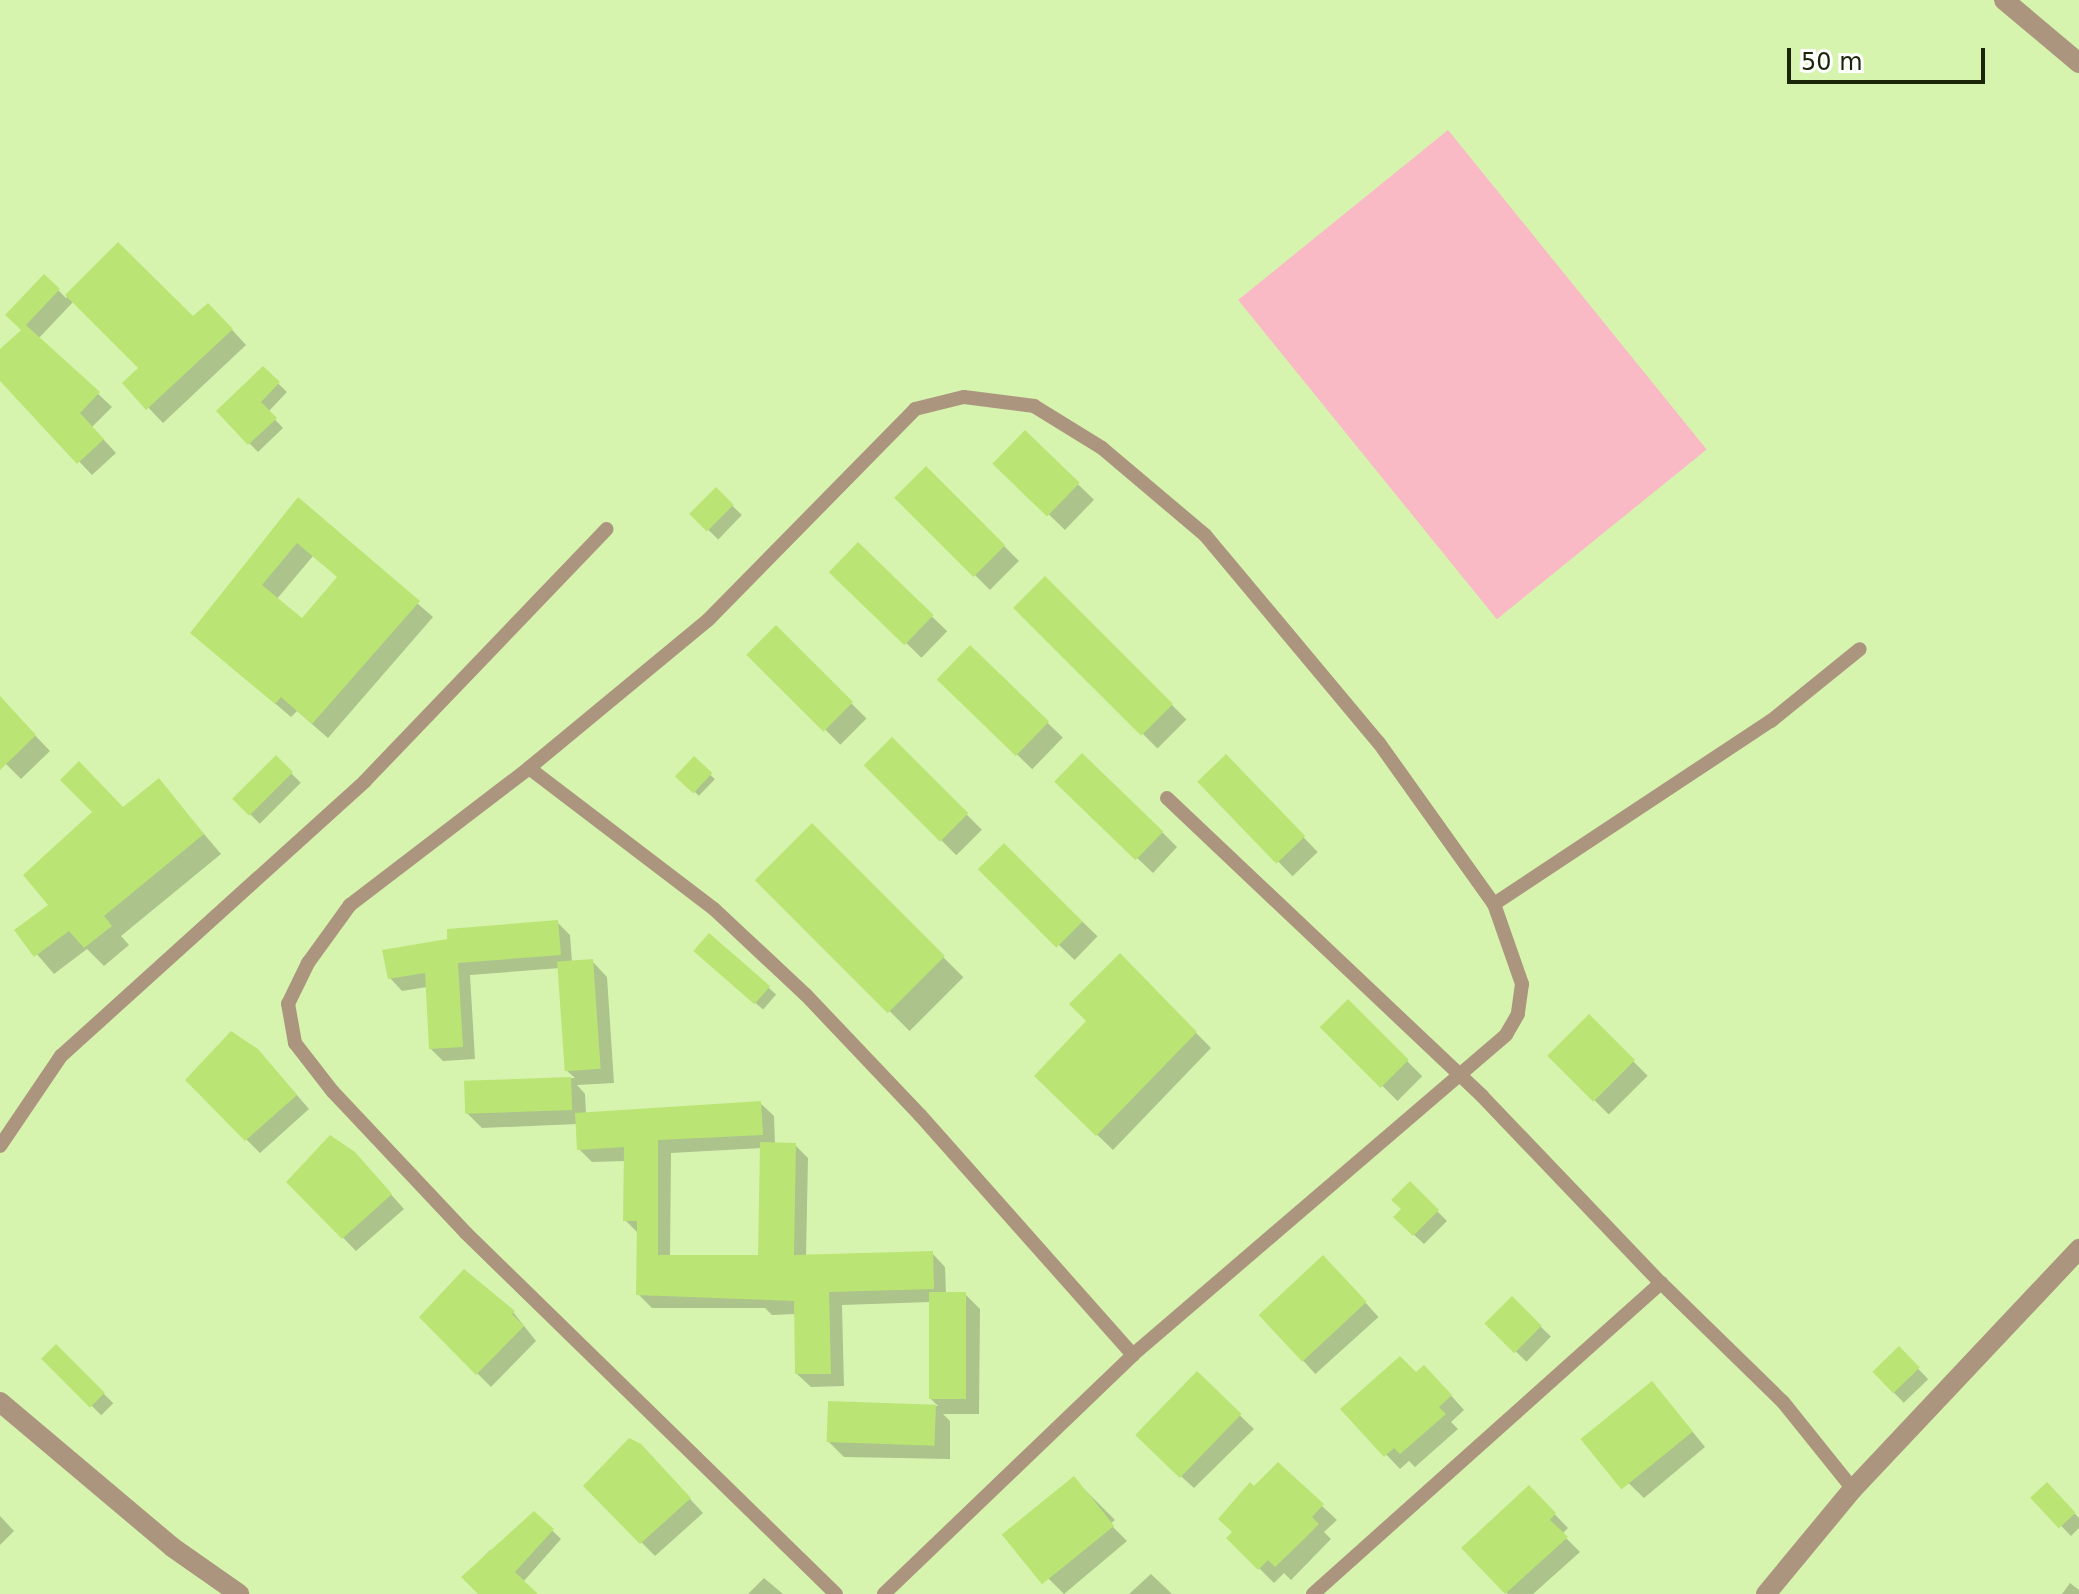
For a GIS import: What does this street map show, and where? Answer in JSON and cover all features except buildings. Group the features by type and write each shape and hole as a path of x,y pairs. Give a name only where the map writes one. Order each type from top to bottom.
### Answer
{"street":[{"path":"2004,0 2079,63"},
{"path":"1766,1594 1853,1489 2079,1249"},
{"path":"0,1402 172,1547 239,1594"}],"lane":[{"path":"836,1594 466,1233 295,1043 288,1004 308,963 350,905 529,768 708,620 915,409 964,397 1034,406 1102,448 1205,535 1379,743 1494,904 1522,984 1518,1014 1506,1035 1462,1076 1133,1355 884,1594"},
{"path":"0,1146 61,1056 365,781 607,529"},
{"path":"1494,904 1771,721 1860,649"},
{"path":"529,768 714,909 806,995 920,1115 1133,1355"},
{"path":"1167,798 1462,1076 1661,1283 1783,1402 1853,1489"},
{"path":"1313,1594 1661,1283"}],"shaded area":[{"path":"1448,130 1707,449 1497,619 1238,300"}]}
